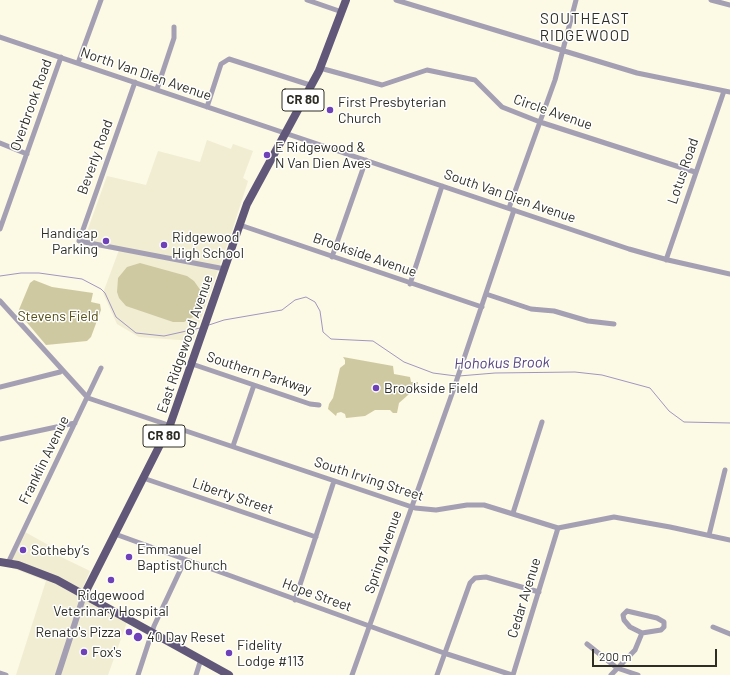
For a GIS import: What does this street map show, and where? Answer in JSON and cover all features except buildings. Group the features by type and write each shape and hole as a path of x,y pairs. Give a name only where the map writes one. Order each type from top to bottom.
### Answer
{"main road":[{"name":"East Ridgewood Avenue","path":"84,595 170,425 253,191 320,68 346,0"},
{"path":"4,562 57,580 229,675"}],"street":[{"path":"78,63 101,0"},
{"path":"307,0 342,12"},
{"path":"396,0 637,72 730,92"},
{"name":"Spring Avenue","path":"352,675 482,307 512,209 555,80 576,0"},
{"path":"711,0 730,5"},
{"path":"157,89 174,38 174,28"},
{"name":"North Van Dien Avenue","path":"0,37 285,133"},
{"name":"Overbrook Road","path":"0,230 61,57"},
{"path":"207,107 221,64 229,59 310,85"},
{"name":"Circle Avenue","path":"320,68 382,85 427,70 475,80 502,107 540,122 695,172"},
{"name":"Beverly Road","path":"135,82 79,241 225,269"},
{"name":"Lotus Road","path":"666,260 724,91"},
{"name":"South Van Dien Avenue","path":"285,133 666,260 730,274"},
{"path":"0,143 27,154"},
{"path":"332,257 366,160"},
{"path":"410,284 442,186"},
{"name":"Brookside Avenue","path":"240,225 410,284 482,307"},
{"path":"486,294 530,309 554,311 588,321 614,324"},
{"path":"0,301 88,398"},
{"name":"Southern Parkway","path":"192,364 319,405"},
{"name":"Franklin Avenue","path":"4,562 88,398 101,368"},
{"path":"0,387 60,372 62,370"},
{"path":"233,446 254,385"},
{"name":"South Irving Street","path":"88,398 412,507 432,510 467,505 484,505 558,528 614,517 730,540"},
{"path":"513,513 542,422"},
{"path":"0,439 75,423"},
{"path":"709,535 725,470"},
{"name":"Liberty Street","path":"143,478 316,537"},
{"path":"295,600 334,481"},
{"name":"Cedar Avenue","path":"513,675 558,528"},
{"name":"Hope Street","path":"115,534 444,653 513,675"},
{"path":"138,675 152,632 185,560"},
{"path":"437,675 470,583 475,578 486,577 538,592"},
{"name":"East Ridgewood Avenue","path":"58,675 84,595"},
{"path":"627,611 651,615 664,622 664,627 661,630 642,633 627,624 623,617 624,612 627,611"},
{"path":"713,627 730,634"},
{"path":"611,675 635,650 642,633"},
{"path":"587,644 597,654 617,668 638,675"},
{"path":"196,675 201,659"},
{"path":"0,673 6,675"}],"shaded area":[{"name":"Ridgewood High School","path":"207,140 231,149 233,144 253,151 243,178 248,181 233,228 193,341 139,337 117,324 103,293 119,250 84,240 107,176 146,185 158,151 200,162"},
{"path":"25,532 59,551 57,555 90,571 80,594 127,622 108,675 16,675 46,581 7,566"}],"green space":[{"path":"140,263 187,276 194,281 201,291 202,299 201,306 195,316 184,322 173,322 126,306 119,298 117,292 118,278 127,267"},
{"name":"Stevens Field","path":"34,280 52,287 93,293 91,302 100,304 101,310 91,337 87,341 46,345 18,312 30,283"},
{"name":"Brookside Field","path":"343,357 393,366 394,374 410,377 411,382 418,382 417,387 399,403 397,413 393,413 390,410 375,410 365,416 346,418 345,414 341,412 337,413 336,416 328,409 333,398 340,368 345,364"}],"waterway":[{"name":"Hohokus Brook","path":"0,276 21,273 39,273 82,279 101,289 105,293 116,317 136,333 164,336 200,328"},
{"name":"Hohokus Brook","path":"209,325 224,320 282,310 295,300 306,297 315,302 320,311 323,332 331,339 373,341 404,362 433,373 456,376"},
{"name":"Hohokus Brook","path":"459,376 495,373 575,372 602,375 650,388 669,411 684,422 730,423"}],"place":[{"name":"First Presbyterian Church","path":"330,110"},
{"name":"E Ridgewood & N Van Dien Aves","path":"267,155"},
{"name":"Handicap Parking","path":"106,241"},
{"name":"Ridgewood High School","path":"164,245"},
{"name":"Brookside Field","path":"376,388"},
{"name":"Sotheby’s","path":"23,550"},
{"name":"Emmanuel Baptist Church","path":"129,557"},
{"name":"Ridgewood Veterinary Hospital","path":"111,580"},
{"name":"Renato's Pizza","path":"129,632"},
{"name":"40 Day Reset","path":"138,637"},
{"name":"Fox's","path":"84,652"},
{"name":"Fidelity Lodge #113","path":"229,653"}],"district":[{"name":"SOUTHEAST RIDGEWOOD","path":"585,28"}]}
